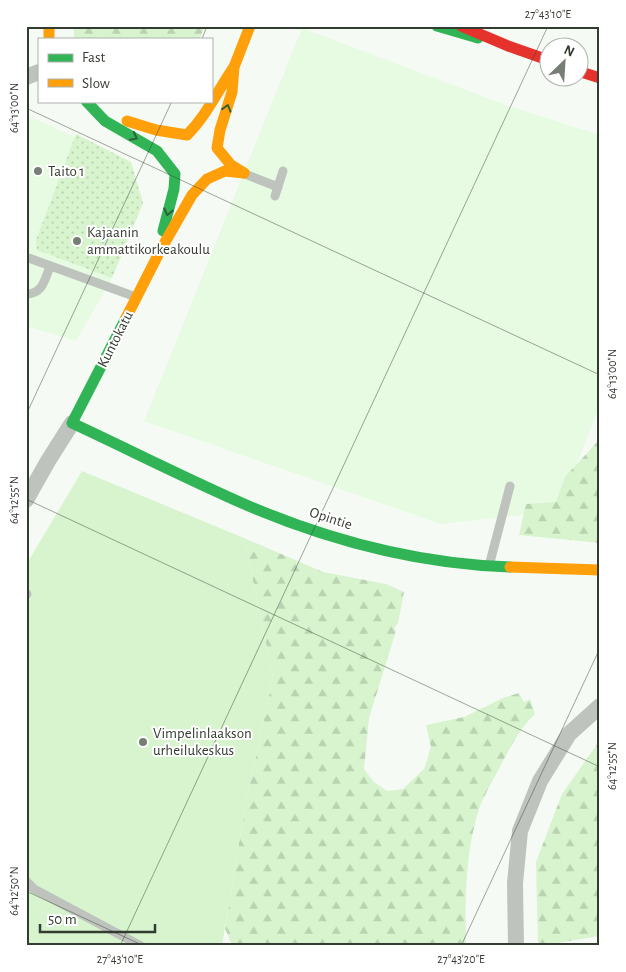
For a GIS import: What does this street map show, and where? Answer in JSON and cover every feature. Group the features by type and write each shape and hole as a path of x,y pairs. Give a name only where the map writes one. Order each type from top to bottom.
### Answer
{"main road":[{"path":"212,101 234,67 250,26"},
{"path":"437,26 538,56"},
{"path":"461,26 508,46"},
{"path":"207,180 213,175 219,162 217,148 220,130 232,92 234,67"},
{"path":"588,74 600,78"},
{"path":"160,251 174,189 175,174 171,167 170,159 172,148 200,122 211,102"},
{"path":"90,105 147,129 167,133 204,136 217,148 230,165 244,173"},
{"path":"90,105 105,121 157,151 175,174 187,182 201,182 225,171 244,173"},
{"name":"Kuntokatu","path":"72,423 160,251 192,195 207,180"},
{"name":"Opintie","path":"72,423 252,507 330,535 403,554 489,566 600,570"}],"street":[{"path":"26,77 38,72"},
{"name":"Kuntokatu","path":"26,500 72,423"},
{"path":"516,946 515,883 520,831 540,781 569,734 600,706"}],"lane":[{"path":"244,173 276,191 283,171"},
{"path":"26,257 136,297"},
{"path":"26,294 38,291 43,287 50,266"},
{"path":"489,566 510,486"},
{"path":"26,881 34,889 141,946"}],"shaded area":[{"path":"302,28 506,105 600,135 600,404 559,511 441,524 144,421"},
{"name":"Kajaanin ammattikorkeakoulu","path":"26,115 131,162 143,203 112,278 76,341 26,326"}],"green space":[{"path":"74,26 204,26 200,38 74,38"},
{"path":"76,134 131,162 143,203 112,278 37,250 36,240"},
{"path":"600,439 600,543 519,535 526,504 556,502 565,477"},
{"name":"Vimpelinlaakson urheilukeskus","path":"82,471 244,538 273,677 245,807 222,946 26,946 26,565"},
{"path":"244,538 323,572 386,584 404,592 398,623 394,629 396,631 369,718 364,769 374,782 387,791 403,789 424,769 431,747 426,725 464,717 503,698 519,693 524,702 530,699 535,714 513,742 481,803 474,826 468,860 466,946 232,946 225,928 245,807 273,677"},
{"path":"600,740 600,936 538,946 536,862 562,794"}],"traffic: fast":[{"path":"437,26 478,38"},
{"path":"87,102 105,121 157,151 175,174 174,189 163,231"},
{"path":"126,318 72,423 251,507 313,530 378,549 411,556 477,565 510,567"}],"traffic: slow":[{"path":"49,26 49,38"},
{"path":"244,173 231,165 217,148 220,130 232,92 234,67 250,26"},
{"path":"212,102 234,67"},
{"path":"127,121 156,130 187,135 212,102"},
{"path":"126,318 160,251 192,195 207,179 225,171 244,173"},
{"path":"510,567 600,570"}],"traffic: jam":[{"path":"461,26 538,56"},
{"path":"588,74 600,78"}],"place":[{"name":"Taito 1","path":"38,171"},
{"name":"Kajaanin ammattikorkeakoulu","path":"77,241"},
{"name":"Vimpelinlaakson urheilukeskus","path":"143,742"}]}
